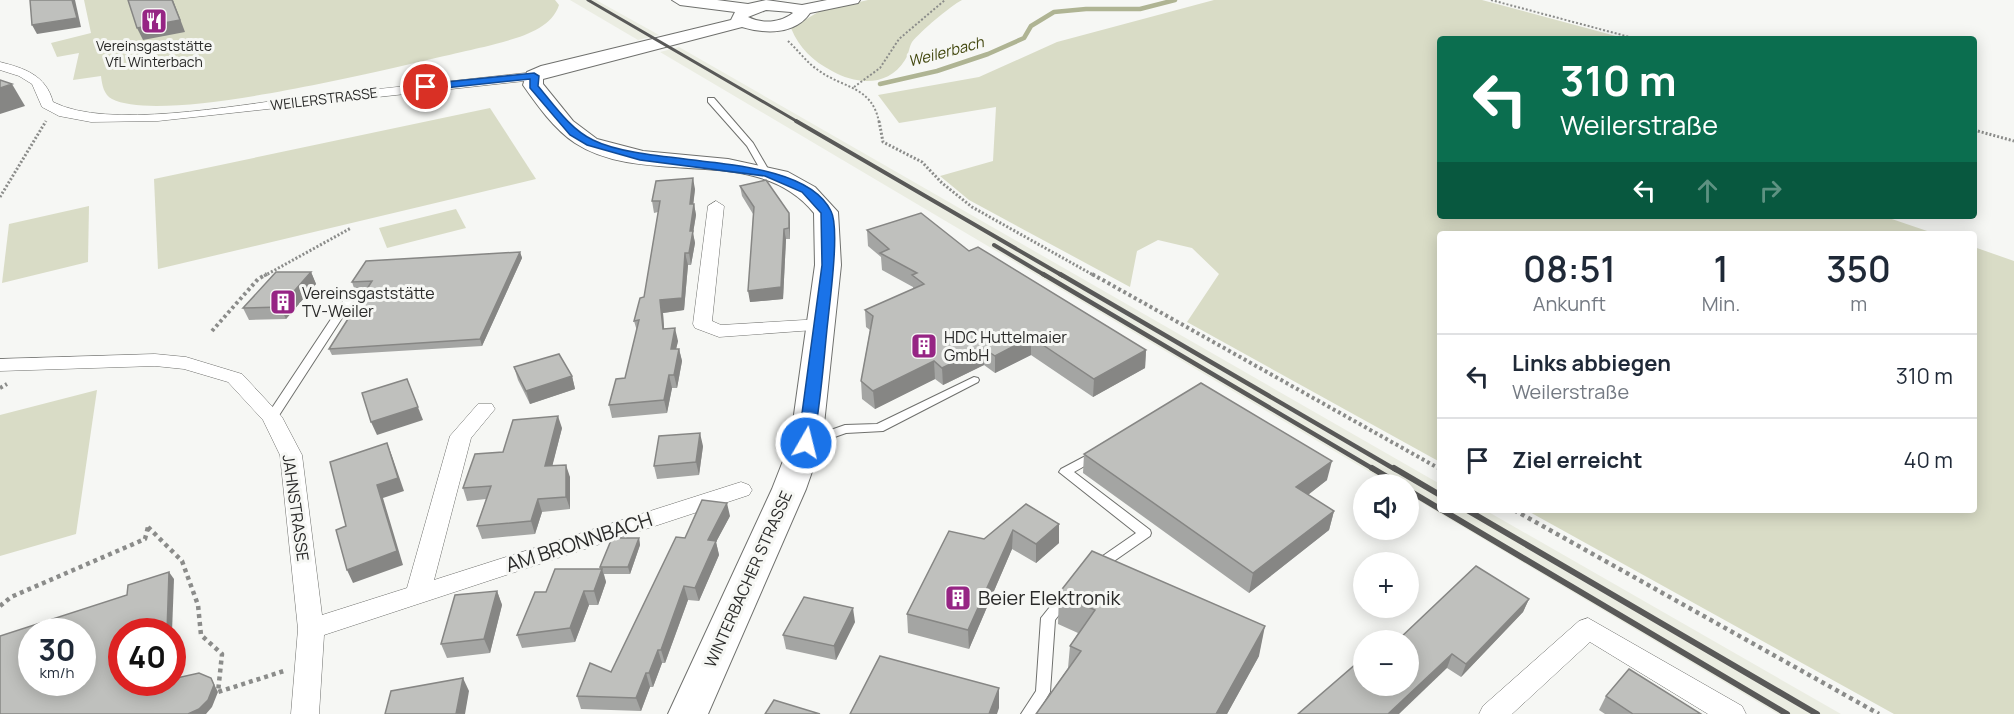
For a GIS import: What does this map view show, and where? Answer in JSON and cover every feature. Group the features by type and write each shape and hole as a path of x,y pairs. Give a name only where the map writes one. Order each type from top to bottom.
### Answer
{"street":[{"path":"680,0 745,15 757,25 777,25 795,20 801,17 800,10"},
{"path":"534,76 777,4 800,10 852,0"},
{"path":"0,66 29,74 36,79 46,96 47,104 64,113"},
{"path":"10,80 29,74"},
{"name":"WEILERSTRASSE","path":"64,113 91,118 202,114 534,76"},
{"name":"WINTERBACHER STRASSE","path":"534,76 534,86 573,133 590,143 640,157 767,174 806,190 826,212 828,265 806,443 789,489 688,714"},
{"name":"WEILERSTRASSE","path":"46,96 86,104 114,118"},
{"path":"716,206 702,324 718,331 821,325"},
{"name":"JAHNSTRASSE","path":"0,364 155,360 186,363 235,378 272,417 291,455 311,629 305,714"},
{"path":"418,594 461,436 485,409"},
{"name":"AM BRONNBACH","path":"311,629 741,490"},
{"path":"1493,714 1588,628 1732,714"}],"lane":[{"path":"711,100 750,145 767,174"},
{"path":"272,417 350,298"},
{"path":"806,443 844,429 879,428 974,380"},
{"path":"1029,714 1043,692 1048,618 1082,579 1145,533 1065,472 1104,449"}],"path":[{"path":"854,87 880,68 899,39 945,0"},
{"path":"1491,0 1626,36"},
{"path":"777,25 794,49 819,71 854,87 876,106 884,142 922,162 942,183 972,207 1437,467"},
{"path":"0,197 44,122 64,113"},
{"path":"1977,131 2014,141"},
{"path":"212,331 258,279 351,228"},
{"path":"1519,513 1879,714"},
{"path":"0,606 11,597 145,539 148,527 182,561 198,605 201,635 222,654 218,692 308,664"}],"shaded area":[{"path":"570,0 596,0 659,35 638,40"},
{"path":"679,47 1437,482 1437,512 1419,501 1419,474 1373,474 660,52"},
{"path":"1439,513 1490,513 1841,714 1778,714"}],"green space":[{"path":"84,0 555,0 559,5 554,15 538,29 484,47 293,89 236,99 184,105 141,105 109,97 104,89 101,76 73,80 79,53 57,57 51,43 91,33"},
{"path":"868,0 962,0 916,37 898,69 890,75 872,81 852,79 825,67 802,48 791,28 820,11"},
{"path":"1214,0 1482,0 1616,36 1437,36 1437,219 1892,219 1927,231 1437,231 1437,460 1187,322 1219,274 1192,248 1158,240 1137,251 1130,287 969,200 940,176 993,161 996,107 899,123 878,95 979,77 1057,42"},
{"path":"490,108 536,179 158,269 154,179"},
{"path":"89,206 88,262 2,283 9,224"},
{"path":"456,209 466,228 387,248 379,228"},
{"path":"1977,248 2014,261 2014,714 1894,714 1531,513 1977,513"},
{"path":"97,390 76,534 0,556 0,415"}],"building":[{"path":"30,0 72,0 77,18 32,25"},
{"path":"128,0 172,0 180,20 137,28"},
{"path":"0,80 12,84 0,88"},
{"path":"693,178 690,204 694,204 690,231 693,231 689,253 685,253 682,298 660,300 663,329 675,328 671,349 679,349 674,375 669,375 664,400 609,405 616,379 625,378 639,320 634,321 640,298 644,297 660,201 652,201 656,181"},
{"path":"766,180 789,213 789,228 784,229 781,287 748,291 754,207 740,186"},
{"path":"921,213 969,251 978,247 1146,350 1094,379 1031,337 995,356 983,348 942,368 934,361 873,391 861,381 873,316 865,310 924,284 912,275 917,273 880,253 889,249 867,230"},
{"path":"520,252 480,339 329,349 372,281 352,282 366,261"},
{"path":"276,272 311,272 280,307 243,308"},
{"path":"559,354 572,376 526,391 514,367"},
{"path":"407,379 418,407 371,422 362,393"},
{"path":"1201,383 1332,461 1296,487 1334,511 1253,573 1084,454"},
{"path":"558,416 545,466 566,465 566,497 538,499 531,521 477,526 491,486 463,488 475,454 503,452 513,420"},
{"path":"700,433 696,462 654,466 659,436"},
{"path":"387,443 398,478 377,485 397,551 347,570 336,530 346,526 330,462"},
{"path":"702,500 727,503 708,540 716,541 695,588 684,586 661,650 658,650 649,673 646,673 636,698 577,696 590,663 611,672 676,537 685,538"},
{"path":"1026,504 1059,524 1036,544 1013,530 968,630 907,614 949,531 984,539"},
{"path":"612,538 639,538 628,567 600,567"},
{"path":"1092,551 1265,626 1216,714 1036,714 1081,651 1070,646 1095,610 1059,593"},
{"path":"1476,566 1529,599 1466,664 1452,654 1419,685 1419,630 1409,630"},
{"path":"555,569 602,569 594,591 584,591 570,628 517,635 535,592 546,592"},
{"path":"169,572 167,618 108,618 108,696 186,696 186,676 199,673 211,678 214,685 208,700 199,709 188,714 0,714 0,636 18,630 18,696 96,696 96,618 56,618 127,595 128,585"},
{"path":"497,591 484,639 441,644 455,595"},
{"path":"804,597 853,608 834,646 783,635"},
{"path":"880,656 999,688 989,714 850,714"},
{"path":"1353,666 1353,696 1407,696 1388,714 1298,714"},
{"path":"1629,669 1701,714 1633,714 1606,696"},
{"path":"463,678 456,714 385,714 391,691"},
{"path":"774,700 820,714 765,714"}],"waterway":[{"name":"Weilerbach","path":"880,84 937,71 988,54 1024,38 1031,26 1054,12 1086,9 1140,9 1175,0"}],"railway":[{"path":"588,0 798,122"},
{"path":"796,121 1063,276"},
{"path":"994,245 1046,276"},
{"path":"1043,274 1375,470"},
{"path":"1060,274 1396,470"},
{"path":"1372,468 1382,474"},
{"path":"1394,468 1437,493"},
{"path":"1419,497 1437,507"},
{"path":"1447,513 1787,714"},
{"path":"1472,513 1817,714"}],"place":[{"name":"Vereinsgaststätte VfL Winterbach","path":"154,21"},
{"name":"Vereinsgaststätte TV-Weiler","path":"283,302"},
{"name":"HDC Huttelmaier GmbH","path":"924,346"},
{"name":"Beier Elektronik","path":"958,598"}],"route":[{"path":"426,87 513,76 534,76 533,85 573,133 590,143 615,152 640,157 737,168 767,174 806,190 826,212 828,265 806,443"}]}
